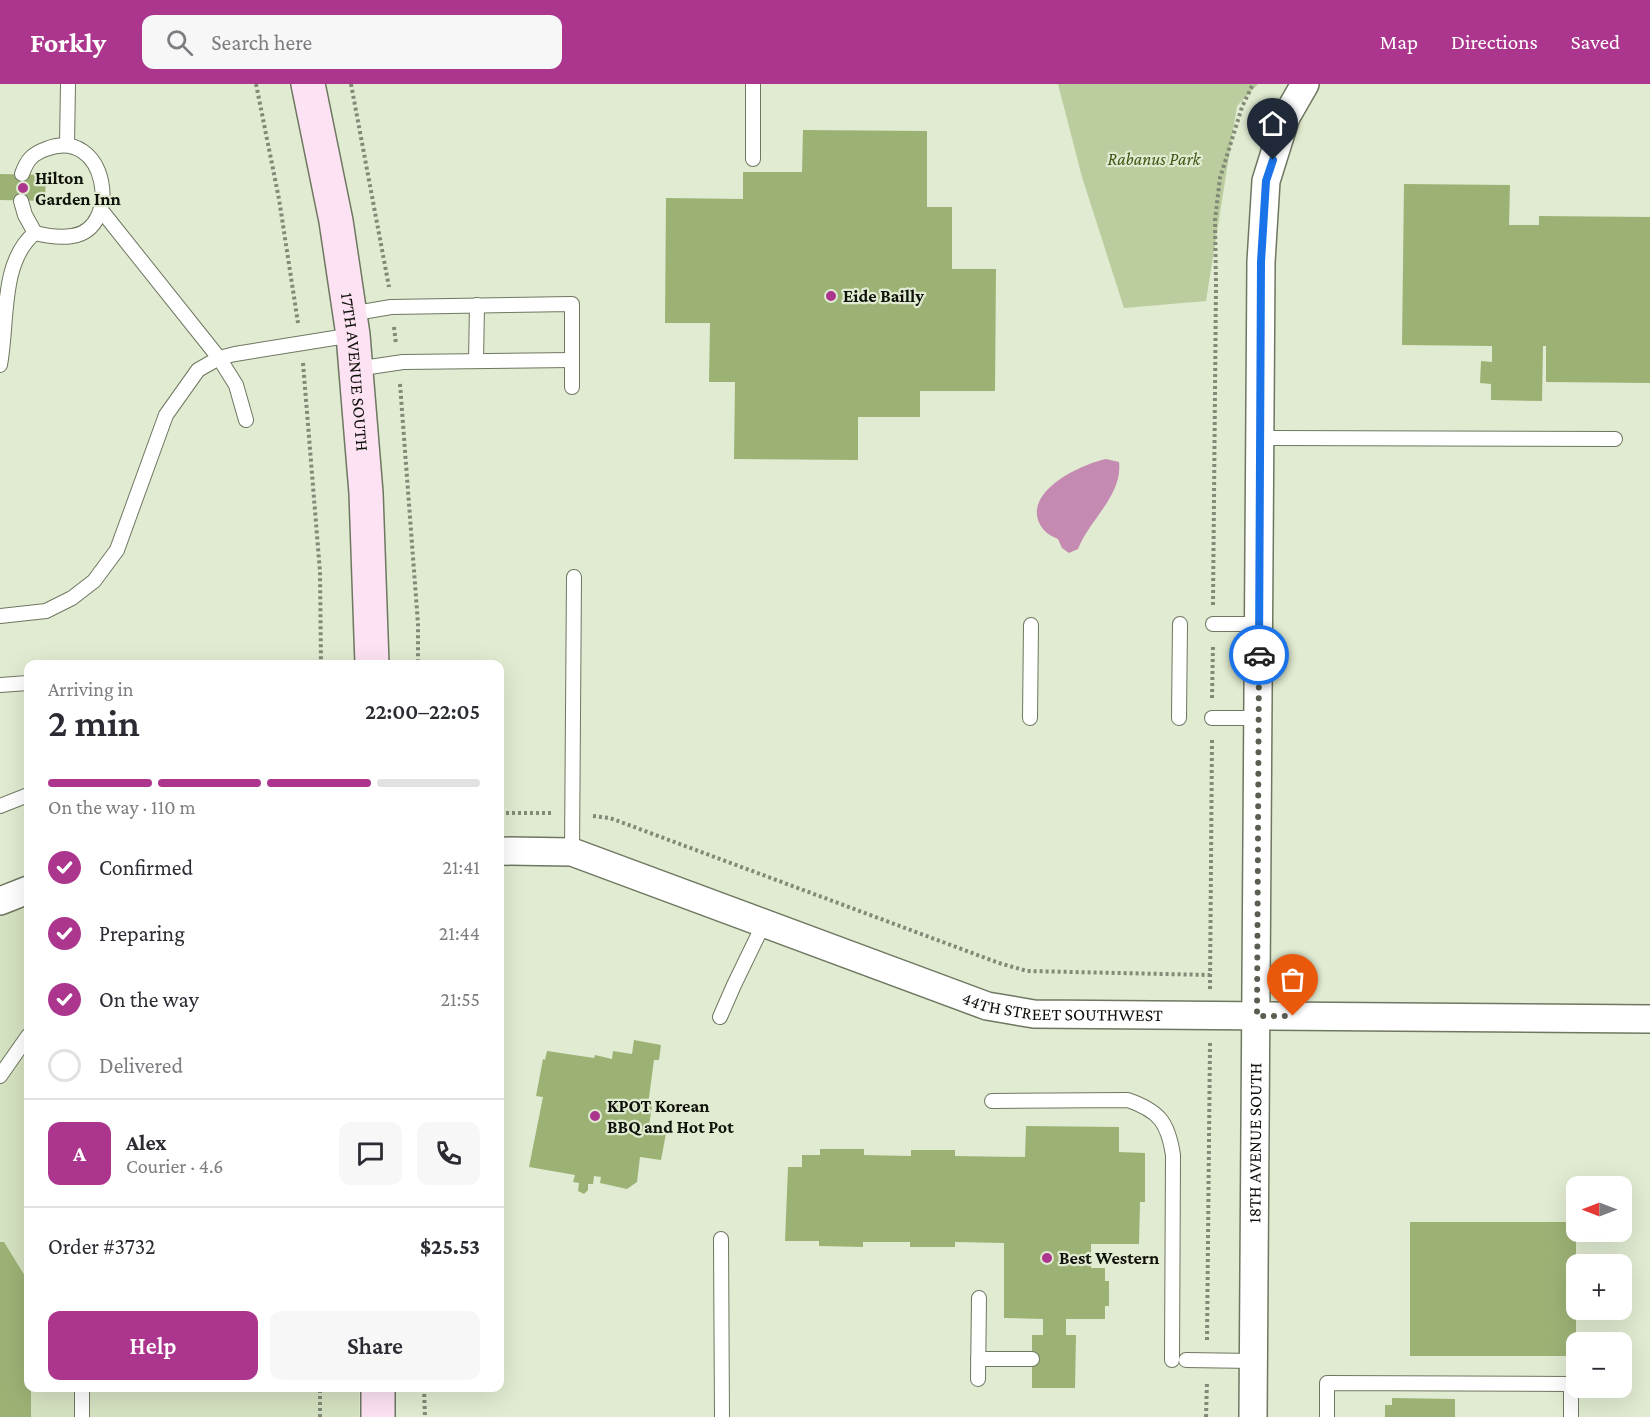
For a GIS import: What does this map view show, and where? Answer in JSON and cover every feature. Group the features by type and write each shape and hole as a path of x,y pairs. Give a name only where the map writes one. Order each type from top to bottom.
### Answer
{"main road":[{"name":"17TH AVENUE SOUTH","path":"308,84 336,221 356,369 366,493 372,660"},
{"path":"378,1392 378,1417"}],"street":[{"name":"18TH AVENUE SOUTH","path":"1253,1417 1261,262 1266,181 1286,117 1305,84"},
{"name":"44TH STREET SOUTHWEST","path":"504,851 572,852 987,1006 1034,1014 1650,1019"},
{"path":"0,901 24,892"}],"lane":[{"path":"67,145 68,84"},
{"path":"753,84 753,159"},
{"path":"0,365 6,290 13,256 27,239 35,234 54,237 74,236 85,231 101,210 103,193 100,172 91,158 79,148 67,145 50,147 34,154 26,163 22,174"},
{"path":"21,201 35,234"},
{"path":"101,210 219,358 236,385 246,420"},
{"path":"0,616 46,610 72,598 94,581 117,550 166,415 198,370 219,358 301,343 392,307 572,304 572,387"},
{"path":"476,361 477,305"},
{"path":"356,369 403,362 572,360"},
{"path":"1261,438 1615,440"},
{"path":"572,852 574,576"},
{"path":"1179,718 1180,624"},
{"path":"1213,624 1260,624"},
{"path":"1030,718 1031,625"},
{"path":"0,685 24,683"},
{"path":"1212,718 1259,718"},
{"path":"0,806 24,797"},
{"path":"720,1017 764,924"},
{"path":"0,1076 24,1042"},
{"path":"992,1101 1128,1100 1144,1106 1160,1117 1170,1134 1173,1155 1179,1360 1254,1361"},
{"path":"721,1239 722,1417"},
{"path":"978,1379 979,1298"},
{"path":"978,1359 1032,1359"},
{"path":"1327,1417 1327,1383 1571,1384 1571,1414"},
{"path":"82,1392 82,1417"}],"path":[{"path":"256,84 279,199 306,387 320,572 321,660"},
{"path":"1206,1417 1215,220 1220,178 1242,107 1253,84"},
{"path":"504,813 572,814 610,818 999,963 1027,971 1210,975"},
{"path":"320,1392 320,1417"},
{"path":"424,1392 425,1417"}],"shaded area":[{"path":"1106,459 1119,462 1116,485 1078,549 1069,553 1062,548 1058,539 1046,532 1040,524 1037,509 1041,498 1049,488 1071,472"},
{"path":"24,907 24,1392 359,1392 359,1417 0,1417 0,916"}],"green space":[{"name":"Rabanus Park","path":"1058,84 1258,84 1237,106 1206,301 1124,308 1082,177"}],"building":[{"name":"Eide Bailly","path":"803,130 927,131 927,207 952,207 952,269 996,269 995,391 920,391 920,417 858,417 858,460 734,459 735,382 709,382 710,323 665,323 666,198 743,199 743,172 802,172"},
{"name":"Hilton Garden Inn","path":"0,174 46,175 45,201 0,200"},
{"path":"1404,184 1510,185 1509,225 1539,225 1539,216 1650,217 1650,383 1546,382 1546,346 1543,346 1542,401 1491,400 1491,384 1480,383 1481,361 1492,362 1492,346 1402,345"},
{"name":"KPOT Korean BBQ and Hot Pot","path":"634,1040 661,1045 659,1060 654,1060 648,1105 652,1106 649,1126 667,1128 661,1160 640,1157 637,1182 627,1189 600,1183 601,1177 594,1176 593,1184 588,1184 588,1190 584,1194 578,1191 579,1183 573,1182 575,1175 529,1167 543,1097 536,1096 543,1059 545,1060 547,1051 594,1058 595,1055 612,1059 613,1051 632,1054"},
{"name":"Best Western","path":"1026,1126 1119,1127 1119,1152 1145,1153 1145,1202 1140,1202 1139,1244 1091,1244 1091,1268 1105,1268 1105,1281 1109,1281 1109,1306 1105,1306 1105,1319 1066,1319 1066,1335 1076,1335 1075,1388 1032,1388 1032,1335 1043,1335 1043,1319 1004,1318 1004,1243 955,1242 955,1247 910,1247 910,1242 863,1242 863,1247 819,1246 819,1241 785,1241 788,1167 802,1167 802,1155 820,1155 820,1149 864,1149 864,1155 911,1156 911,1150 955,1150 955,1156 1025,1157"},
{"path":"1410,1222 1566,1222 1566,1242 1576,1242 1576,1254 1566,1254 1566,1320 1576,1320 1576,1332 1566,1332 1566,1356 1410,1356"},
{"path":"0,1242 4,1242 24,1274 24,1392 31,1392 31,1417 0,1417"},
{"path":"1392,1398 1455,1399 1455,1417 1385,1417 1385,1405 1392,1405"}],"way so far":[{"path":"1259,655 1257,1016 1293,1016"}],"place":[{"name":"Hilton Garden Inn","path":"23,188"},
{"name":"Eide Bailly","path":"831,296"},
{"name":"KPOT Korean BBQ and Hot Pot","path":"595,1116"},
{"name":"Best Western","path":"1047,1258"}],"route":[{"path":"1259,655 1261,262 1266,181 1273,160"}]}
